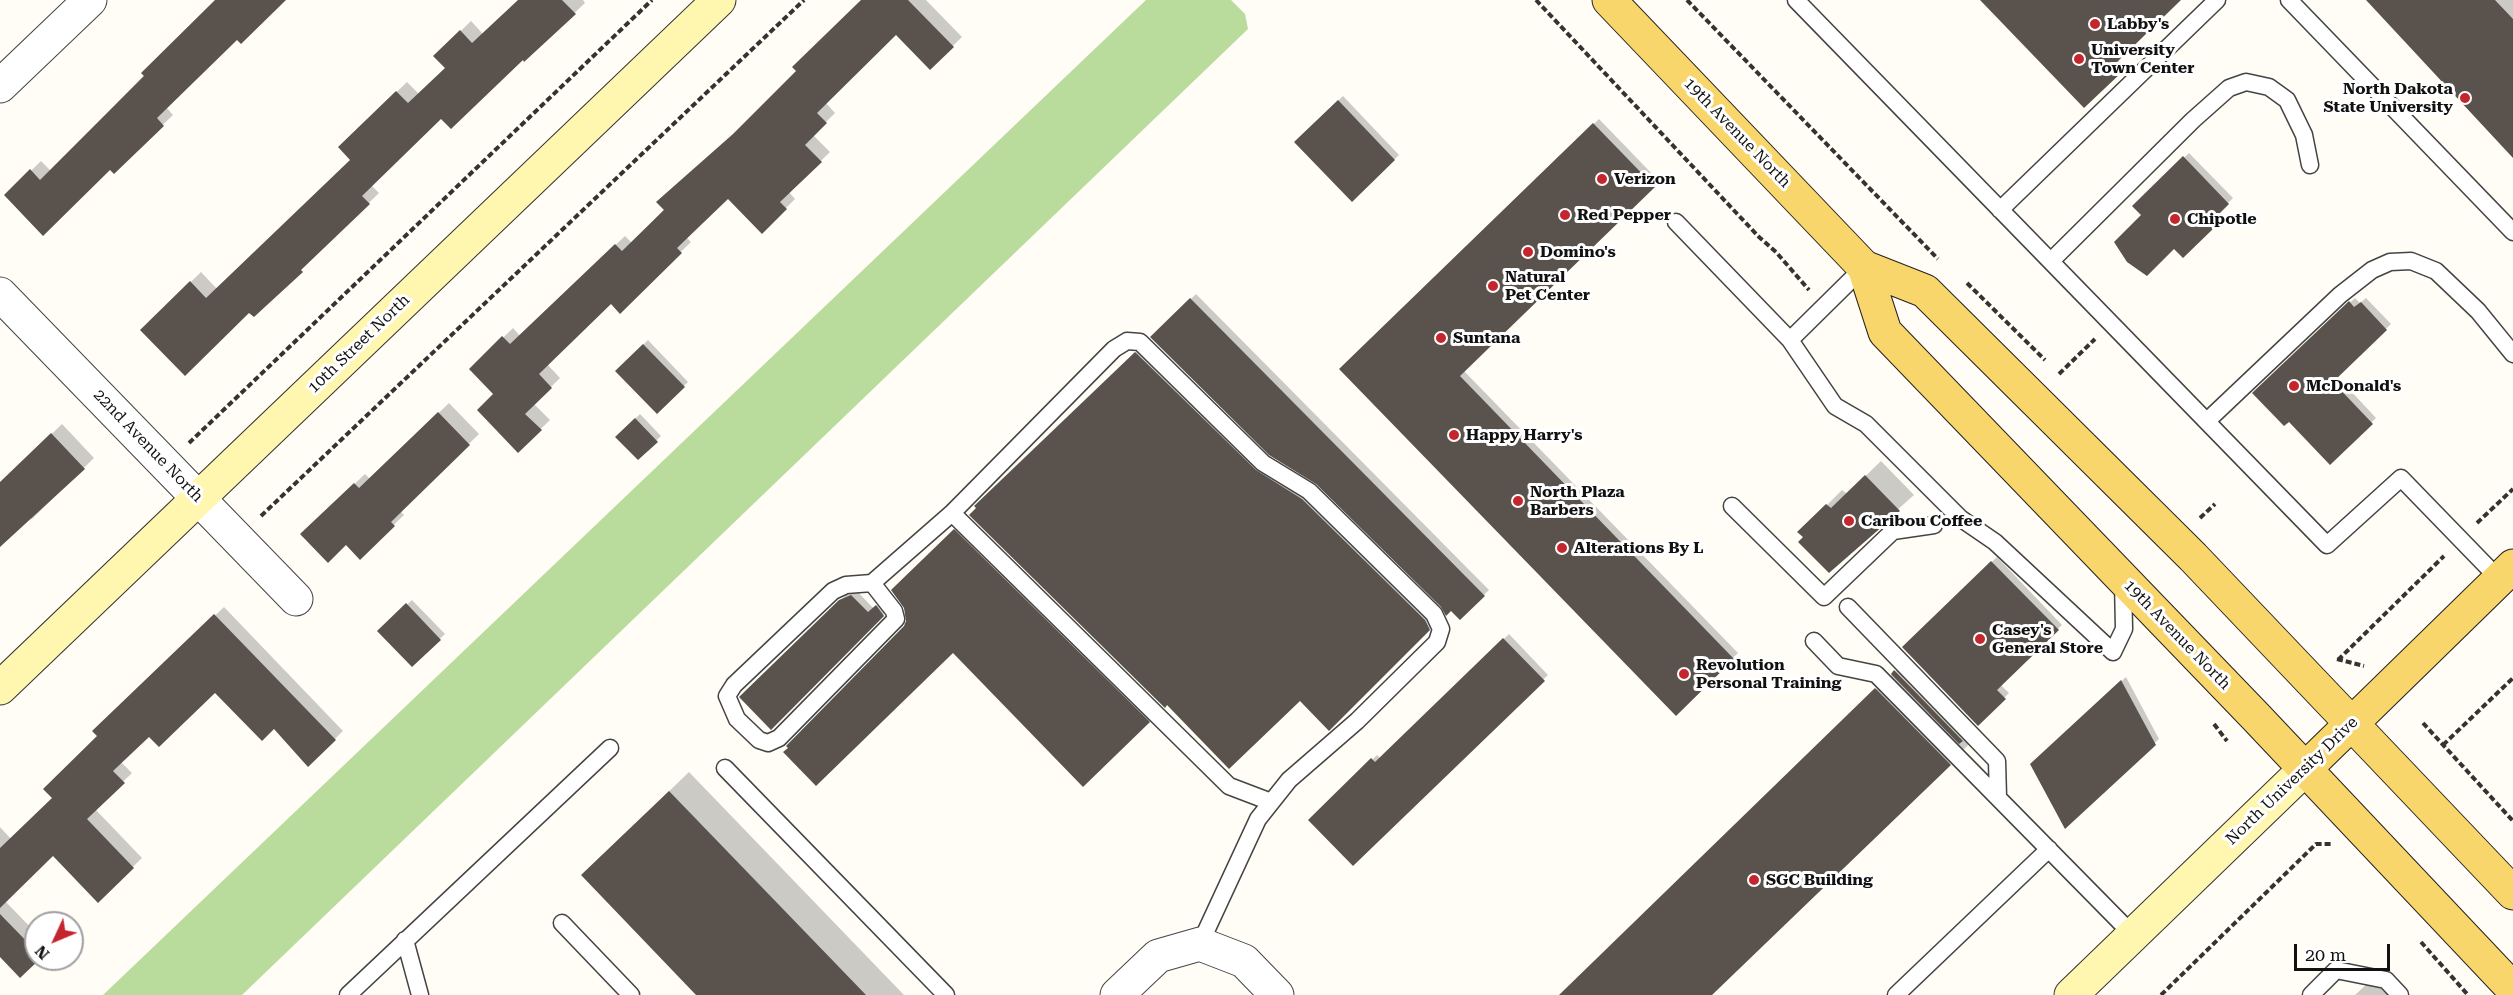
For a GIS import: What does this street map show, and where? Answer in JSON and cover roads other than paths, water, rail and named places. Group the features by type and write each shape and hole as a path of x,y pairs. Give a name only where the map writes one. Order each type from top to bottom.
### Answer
{"main road":[{"name":"19th Avenue North","path":"1609,0 1864,267 1925,291 2185,549 2513,893"},
{"name":"19th Avenue North","path":"1864,267 1885,332 2513,989"},
{"name":"North University Drive","path":"2305,769 2506,573"}],"street":[{"path":"0,86 90,0"},
{"name":"10th Street North","path":"0,688 719,0"},
{"name":"22nd Avenue North","path":"0,294 296,599"},
{"name":"North University Drive","path":"2071,995 2305,769"},
{"path":"1117,995 1158,956 1200,944 1244,960 1277,995"}],"lane":[{"path":"1796,0 2327,545 2401,478 2460,539 2506,573"},
{"path":"2000,210 2217,0"},
{"path":"2289,0 2513,232"},
{"path":"2051,261 2193,120 2229,88 2246,82 2269,87 2288,100 2304,135 2310,165"},
{"path":"1676,222 1790,340 1835,406 1866,424 1960,518 1995,542 2113,652 2124,629 2123,579"},
{"path":"2207,421 2340,295 2372,270 2390,262 2411,261 2436,271 2478,311 2513,354"},
{"path":"1790,340 1864,267"},
{"path":"872,583 894,611 896,619 779,738 768,743 759,740 737,720 727,696 734,685 833,591 846,585 872,583 952,513 1114,349 1127,341 1140,342 1263,463 1309,491 1434,614 1441,629 1437,642 1357,721 1289,780 1258,819 1200,944"},
{"path":"1732,506 1824,597 1893,531 1934,525"},
{"path":"952,513 1229,786 1272,802"},
{"path":"1848,608 1997,761 1998,797"},
{"path":"1814,642 1838,666 1876,675 2134,936"},
{"path":"348,995 610,748"},
{"path":"725,768 946,995"},
{"path":"1896,995 2049,849"},
{"path":"562,923 631,995"},
{"path":"405,940 420,995"},
{"path":"2311,995 2336,970 2386,980 2400,995"}],"place":[{"name":"Labby's","path":"2095,24"},
{"name":"University Town Center","path":"2079,59"},
{"name":"North Dakota State University","path":"2465,98"},
{"name":"Verizon","path":"1602,179"},
{"name":"Red Pepper","path":"1565,215"},
{"name":"Chipotle","path":"2175,219"},
{"name":"Domino's","path":"1528,252"},
{"name":"Natural Pet Center","path":"1493,286"},
{"name":"Suntana","path":"1441,338"},
{"name":"McDonald's","path":"2294,386"},
{"name":"Happy Harry's","path":"1454,435"},
{"name":"North Plaza Barbers","path":"1518,501"},
{"name":"Caribou Coffee","path":"1849,521"},
{"name":"Alterations By L","path":"1562,548"},
{"name":"Casey's General Store","path":"1980,639"},
{"name":"Revolution Personal Training","path":"1684,674"},
{"name":"SGC Building","path":"1754,880"}]}
